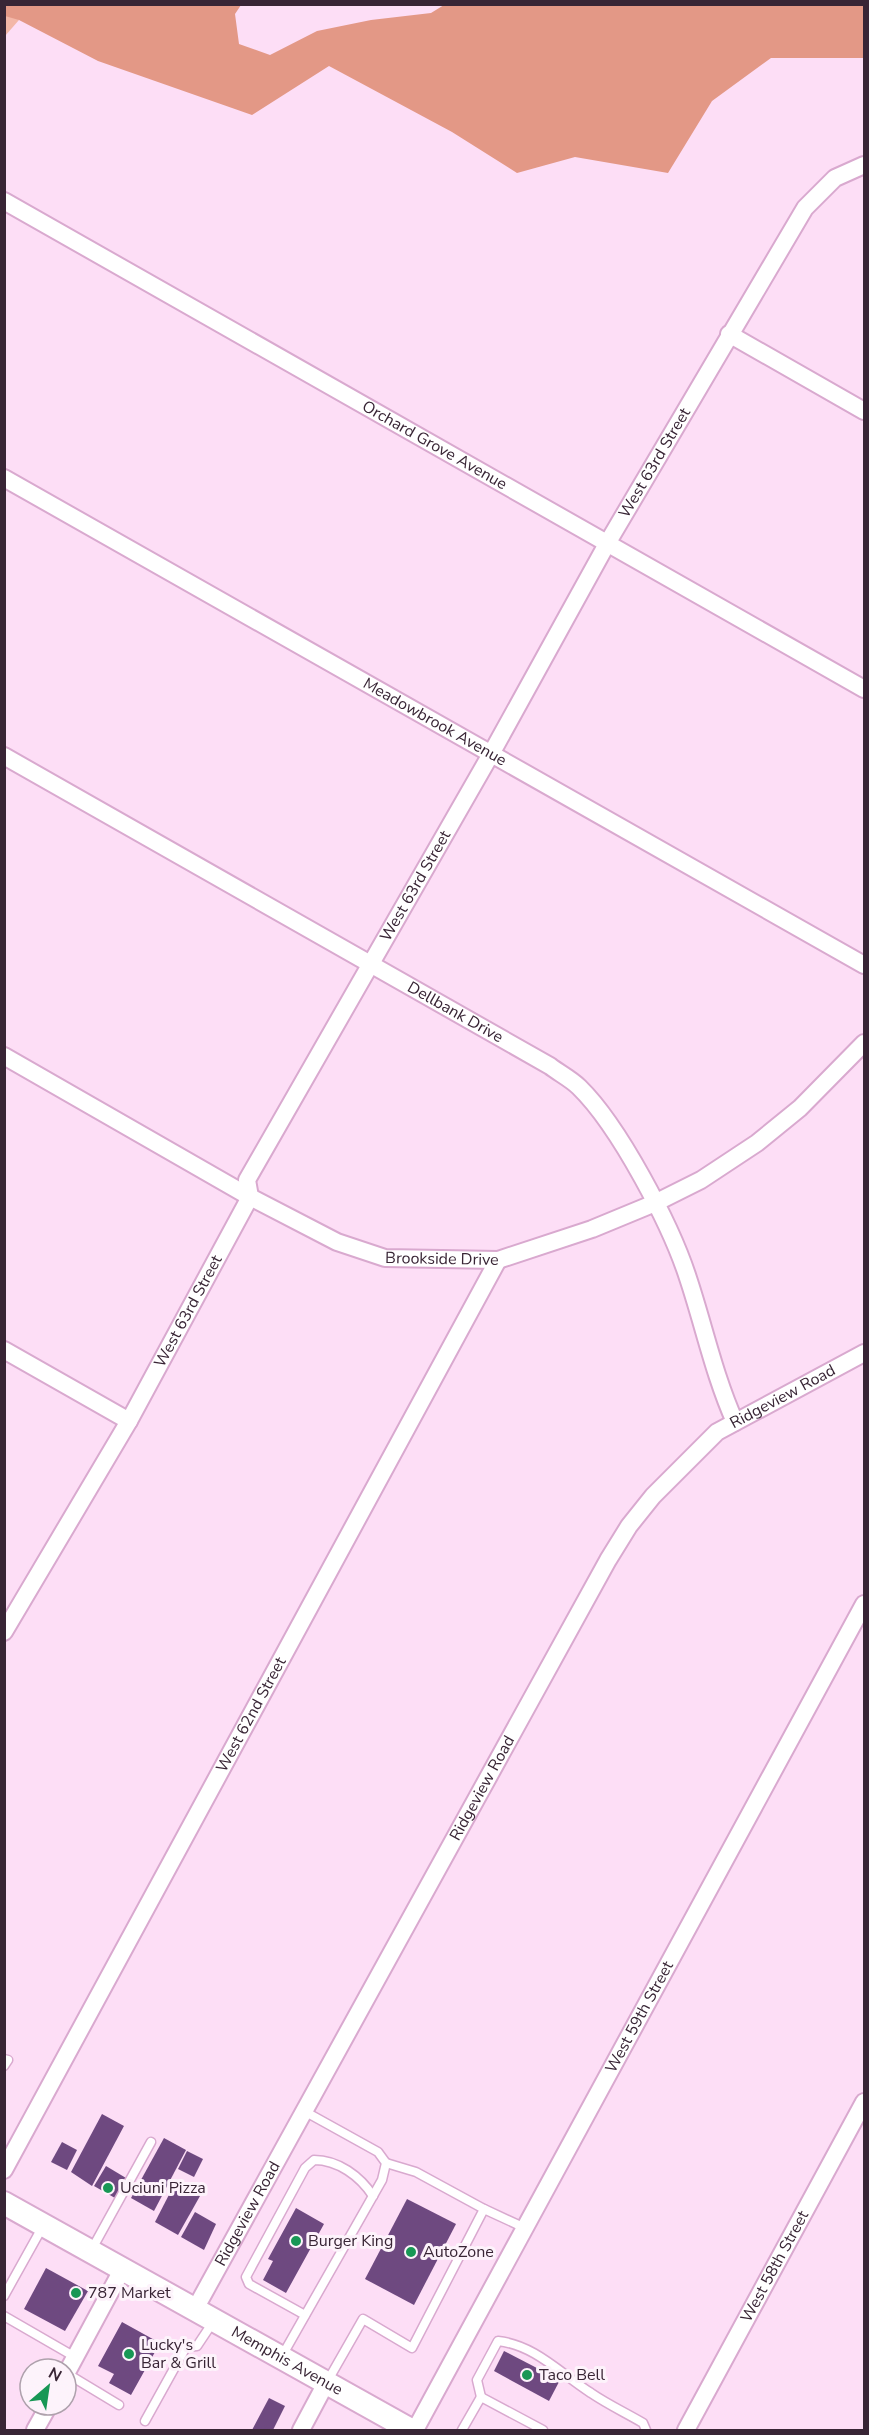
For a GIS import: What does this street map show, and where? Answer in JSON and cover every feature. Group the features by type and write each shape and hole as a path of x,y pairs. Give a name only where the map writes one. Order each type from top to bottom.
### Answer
{"main road":[{"name":"Memphis Avenue","path":"4,2204 325,2385 413,2430"}],"street":[{"name":"West 63rd Street","path":"5,1629 129,1421 249,1197 247,1180 491,754 608,542 729,334 805,208 835,178 864,165"},
{"name":"Orchard Grove Avenue","path":"4,201 864,689"},
{"path":"729,334 864,411"},
{"name":"Meadowbrook Avenue","path":"4,478 864,965"},
{"name":"Dellbank Drive","path":"4,756 550,1066 579,1087 619,1139 655,1203 688,1277 704,1339 735,1422"},
{"name":"Brookside Drive","path":"4,1056 249,1197 337,1242 384,1258 498,1260 592,1229 655,1203 701,1180 757,1143 800,1108 864,1043"},
{"name":"West 62nd Street","path":"4,2170 498,1260"},
{"path":"4,1350 129,1421"},
{"name":"Ridgeview Road","path":"204,2316 304,2111 608,1560 629,1526 653,1496 717,1432 864,1353"},
{"name":"West 59th Street","path":"413,2430 864,1604"},
{"name":"West 58th Street","path":"686,2430 864,2102"},
{"path":"75,2357 122,2270"},
{"path":"300,2430 325,2385"}],"lane":[{"path":"4,2059 8,2060 4,2066"},
{"path":"304,2111 378,2152 386,2163 416,2172 484,2209 525,2228"},
{"path":"90,2252 151,2142"},
{"path":"305,2315 249,2284 246,2277 305,2168 314,2160 328,2160 363,2180 373,2196"},
{"path":"280,2359 382,2180 386,2163"},
{"path":"325,2385 363,2319 412,2348 484,2209"},
{"path":"4,2296 43,2225"},
{"path":"4,2316 75,2357"},
{"path":"145,2421 186,2348 197,2346 204,2316"},
{"path":"462,2430 481,2397 477,2380 498,2341 507,2342 546,2360 590,2392 643,2423 646,2430"},
{"path":"78,2381 119,2405"},
{"path":"481,2397 543,2430"}],"shaded area":[{"path":"4,5 241,5 235,14 239,44 270,55 317,31 371,20 431,13 444,5 864,5 864,58 771,58 712,101 668,173 575,157 517,173 452,132 329,66 252,115 98,61 19,20 5,16"},
{"path":"5,5 19,20 5,36"}],"building":[{"path":"102,2114 124,2126 92,2186 71,2172"},
{"path":"164,2138 186,2150 154,2211 131,2198"},
{"path":"62,2142 77,2150 67,2170 51,2162"},
{"path":"187,2151 203,2159 194,2177 178,2169"},
{"path":"106,2166 126,2178 115,2198 94,2186"},
{"path":"175,2183 200,2196 178,2235 155,2222"},
{"name":"AutoZone","path":"407,2199 456,2224 414,2305 365,2279"},
{"name":"Burger King","path":"296,2208 324,2224 286,2293 263,2280 273,2261 268,2259"},
{"path":"195,2212 216,2224 204,2250 181,2237"},
{"path":"46,2268 88,2291 65,2331 24,2309"},
{"name":"Lucky's Bar & Grill","path":"122,2322 160,2343 131,2395 109,2383 114,2374 98,2366"},
{"name":"Taco Bell","path":"504,2351 560,2380 549,2401 494,2371"},
{"path":"269,2398 285,2406 273,2430 252,2430"}],"place":[{"name":"Uciuni Pizza","path":"108,2188"},
{"name":"Burger King","path":"296,2241"},
{"name":"AutoZone","path":"411,2252"},
{"name":"787 Market","path":"76,2293"},
{"name":"Lucky's Bar & Grill","path":"129,2354"},
{"name":"Taco Bell","path":"527,2375"}]}
